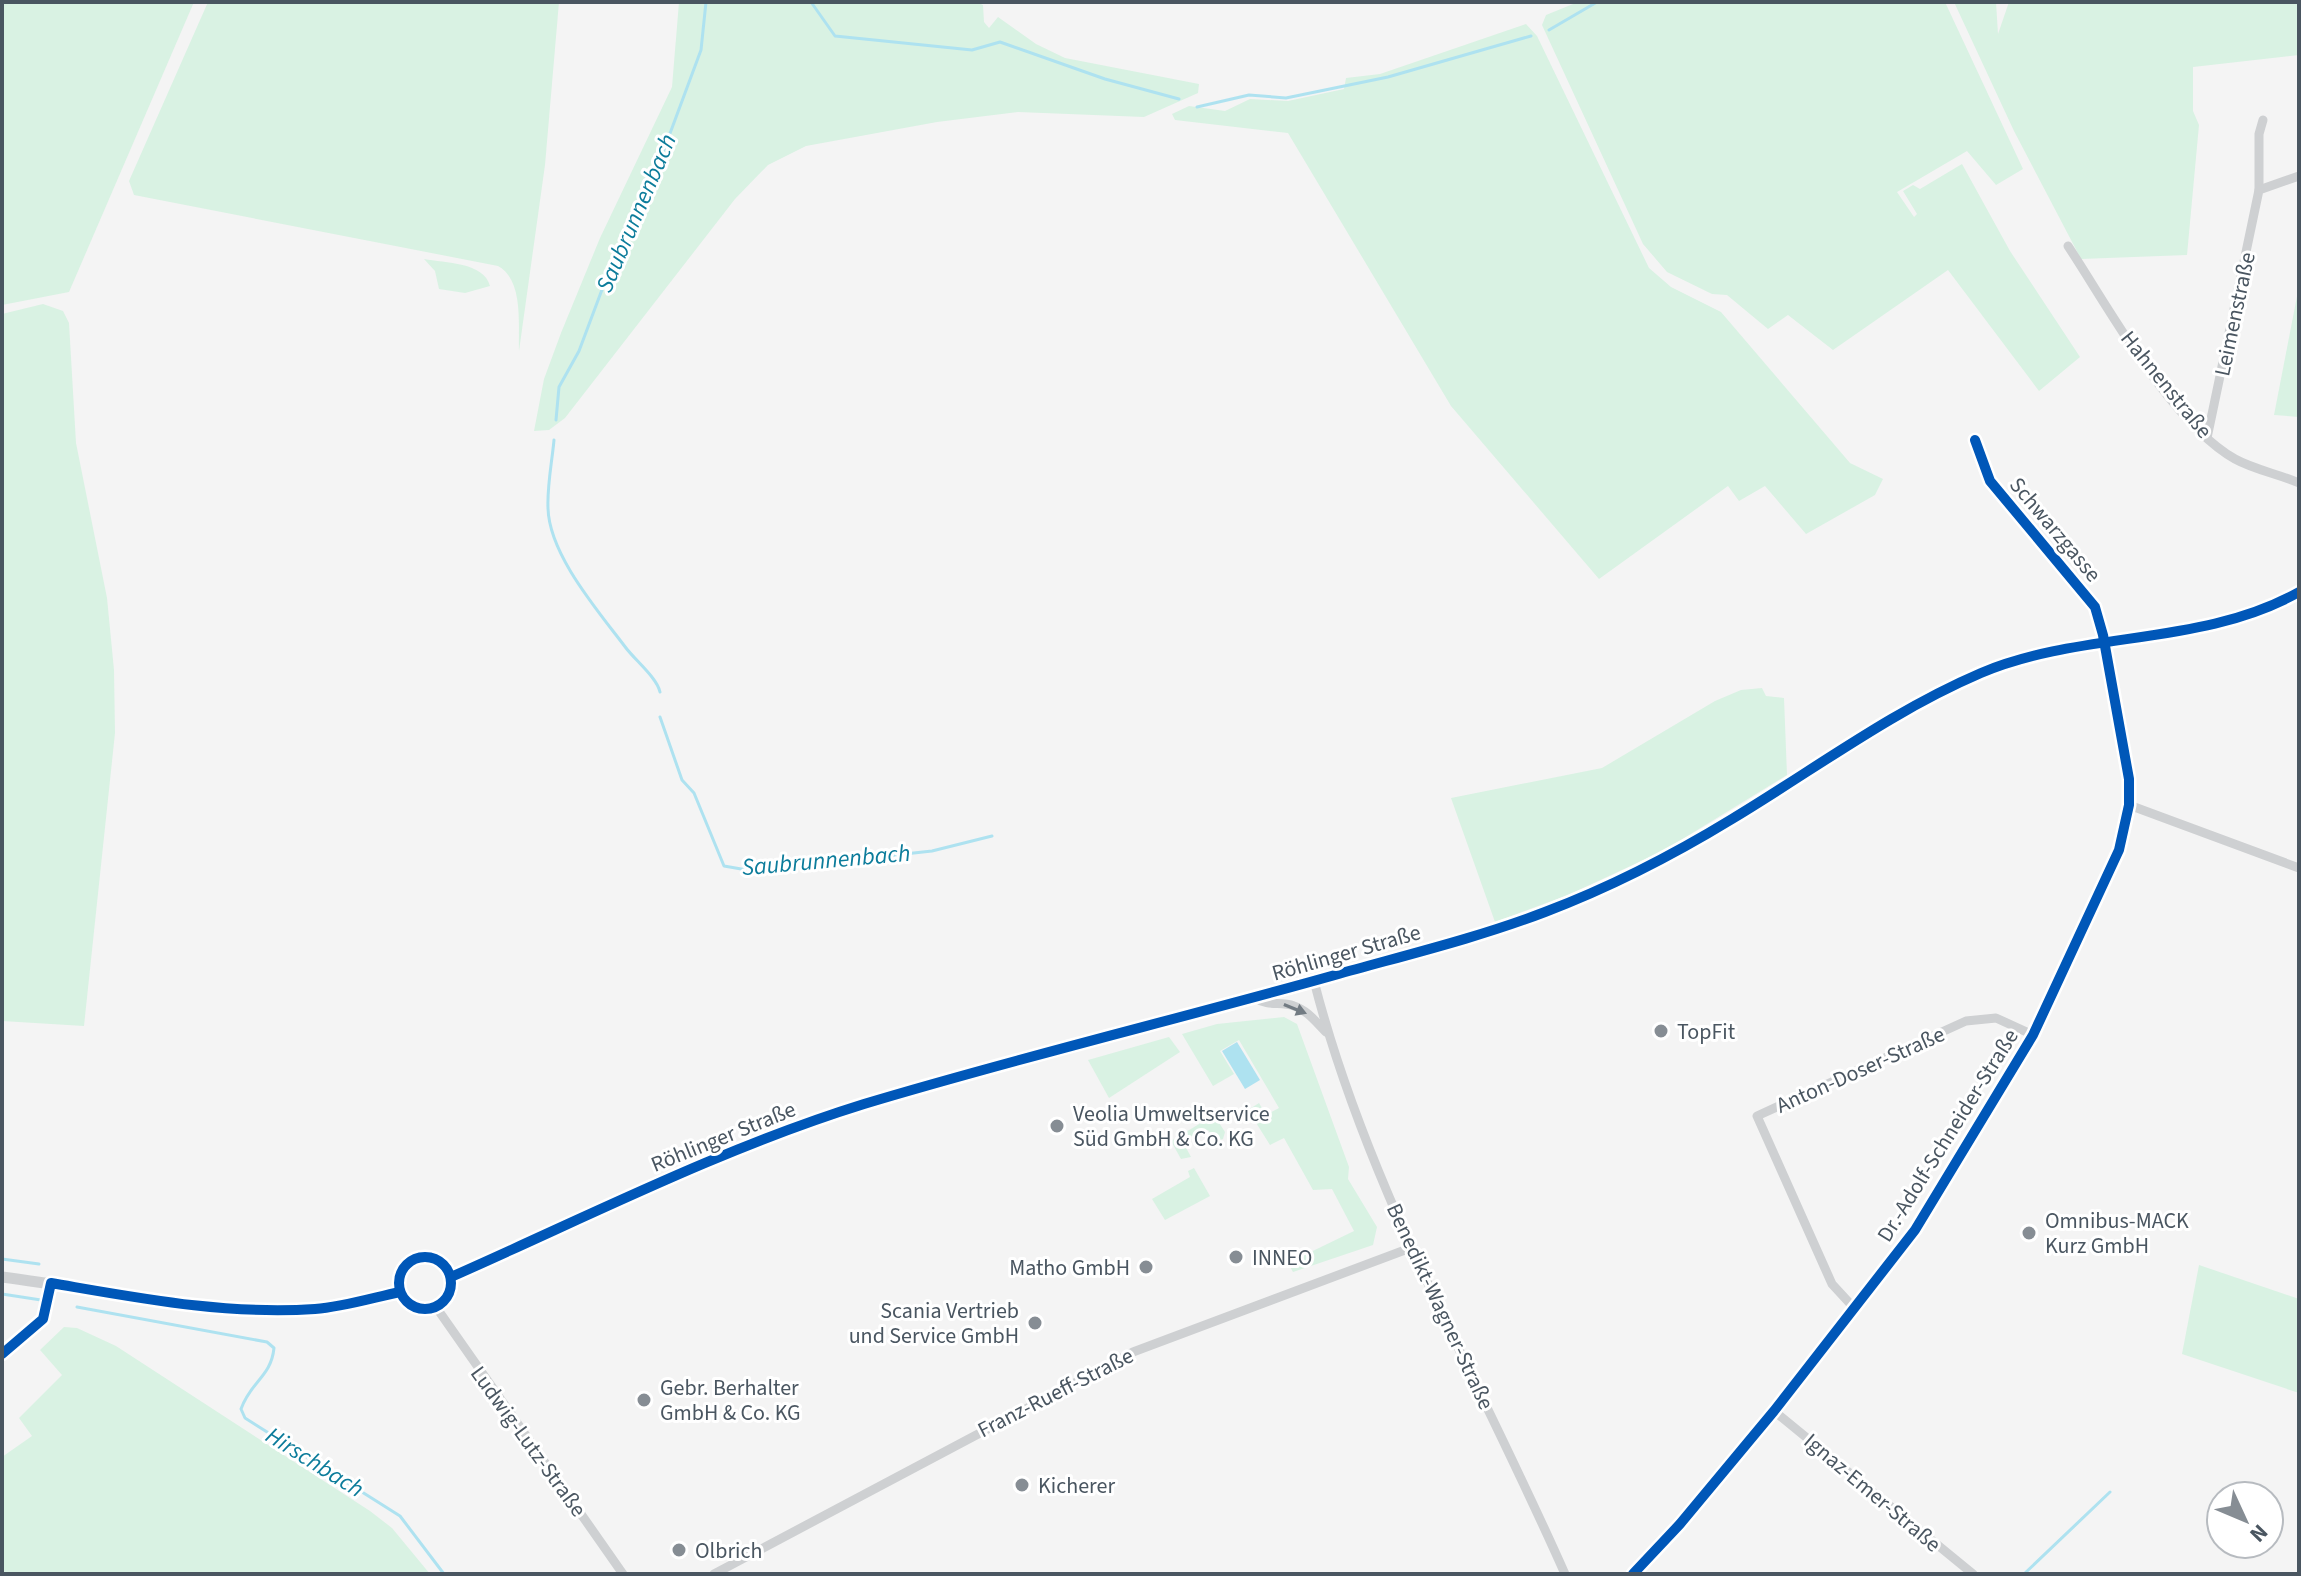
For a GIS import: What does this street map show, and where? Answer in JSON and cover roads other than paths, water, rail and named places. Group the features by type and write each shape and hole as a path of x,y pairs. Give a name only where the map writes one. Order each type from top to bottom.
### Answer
{"street":[{"name":"Leimenstraße","path":"2207,438 2259,190 2259,134 2263,120"},
{"path":"2259,190 2299,176"},
{"name":"Hahnenstraße","path":"2068,246 2135,348 2207,438 2236,459 2299,483"},
{"name":"Schwarzgasse","path":"1975,440 1990,481 2095,607 2105,645"},
{"path":"2296,594 2299,608"},
{"name":"Röhlinger Straße","path":"451,1277 666,1180 811,1122 921,1088 1482,935 1588,895 1696,840 1894,716 2004,664 2227,620 2296,594"},
{"name":"Dr.-Adolf-Schneider-Straße","path":"1633,1574 1680,1524 1774,1411 1915,1230 2033,1035 2100,896 2119,850 2129,805 2129,779 2105,645"},
{"path":"2129,805 2299,868"},
{"name":"Benedikt-Wagner-Straße","path":"1314,981 1328,1034 1366,1143 1565,1574"},
{"name":"Benedikt-Wagner-Straße","path":"1255,998 1266,1005 1293,1005 1304,1010 1328,1034"},
{"name":"Anton-Doser-Straße","path":"1855,1309 1832,1284 1757,1116 1966,1021 1996,1018 2033,1035"},
{"name":"Franz-Rueff-Straße","path":"714,1574 1133,1352 1413,1247"},
{"path":"421,1256 437,1259 451,1277 448,1294 436,1307 419,1308 400,1292 402,1270 421,1256"},
{"path":"2,1277 209,1309 258,1311 319,1309 400,1292"},
{"path":"2,1354 43,1319 51,1283"},
{"name":"Ludwig-Lutz-Straße","path":"436,1307 623,1574"},
{"name":"Ignaz-Emer-Straße","path":"1774,1411 1973,1574"}],"water":[{"path":"1237,1042 1260,1080 1245,1089 1222,1051"}],"waterway":[{"name":"Saubrunnenbach","path":"556,420 559,387 579,351 618,247 659,163 701,50 706,2"},
{"path":"811,2 835,36 972,50 1000,42 1105,79 1179,99"},
{"path":"1549,30 1597,2"},
{"path":"1197,107 1249,95 1286,98 1388,77 1531,36"},
{"name":"Saubrunnenbach","path":"554,440 548,508 557,545 577,582 626,648 651,675 660,692"},
{"name":"Saubrunnenbach","path":"660,717 682,780 694,793 724,866 747,870 819,856 859,859 932,851 992,836"},
{"path":"2,1259 39,1264"},
{"name":"Hirschbach","path":"2,1294 41,1300"},
{"name":"Hirschbach","path":"77,1307 267,1342 274,1348 272,1358 245,1400 241,1409 245,1418 400,1516 444,1574"},
{"name":"Hirschbach","path":"2024,1574 2110,1492"}],"place":[{"name":"TopFit","path":"1661,1031"},
{"name":"Veolia Umweltservice Süd GmbH & Co. KG","path":"1057,1126"},
{"name":"Omnibus-MACK Kurz GmbH","path":"2029,1233"},
{"name":"INNEO","path":"1236,1257"},
{"name":"Matho GmbH","path":"1146,1267"},
{"name":"Scania Vertrieb und Service GmbH","path":"1035,1323"},
{"name":"Gebr. Berhalter GmbH & Co. KG","path":"644,1400"},
{"name":"Kicherer","path":"1022,1485"},
{"name":"Olbrich","path":"679,1550"}]}
